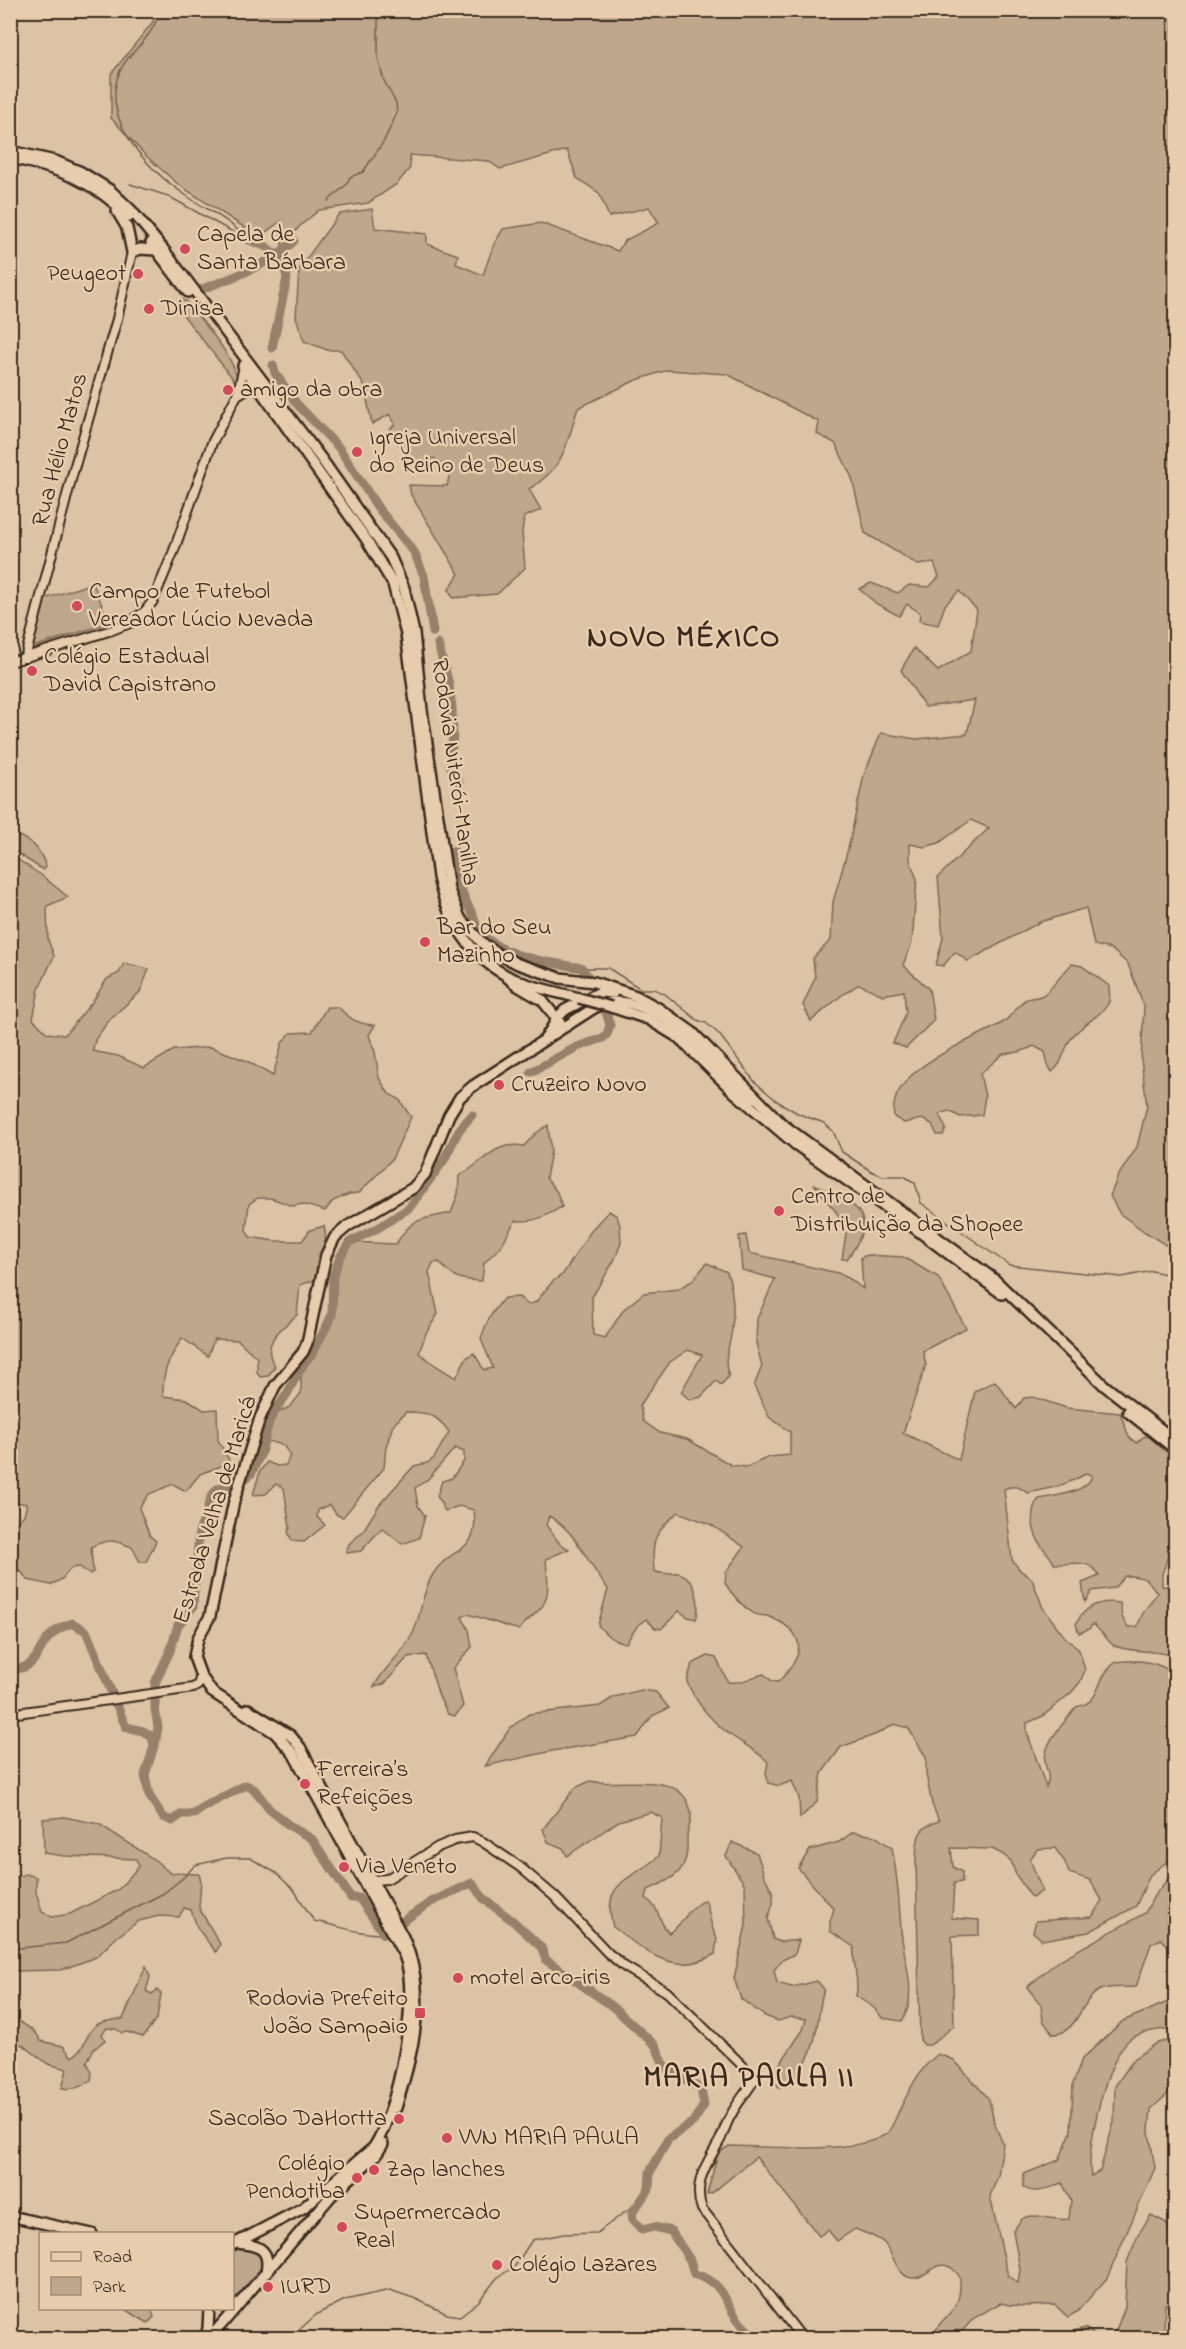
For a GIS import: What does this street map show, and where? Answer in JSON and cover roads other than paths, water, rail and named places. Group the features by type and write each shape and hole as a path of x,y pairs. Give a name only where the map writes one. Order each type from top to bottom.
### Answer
{"main road":[{"name":"Rodovia Niterói-Manilha","path":"10,151 55,161 81,172 101,184 131,210 283,408 380,541 402,582 411,615 444,867 454,904 471,931 498,954 518,964 560,978 614,988 658,1008 703,1041 782,1124 995,1280 1105,1386 1176,1441"},
{"name":"Rodovia Niterói-Manilha","path":"10,158 69,174 90,185 133,221 244,367 366,539 393,584 406,634 422,766 442,896 452,920 477,954 498,970 522,982 648,1019 679,1038 761,1116 816,1159 999,1291 1103,1392 1176,1449"},
{"path":"109,199 127,228 132,252 140,249 156,250"},
{"path":"498,970 518,986 542,1000 562,1025 567,1026"},
{"path":"560,978 589,988 595,994 597,1001 594,1008"},
{"path":"545,1039 565,1010 595,994 608,991 658,1008"},
{"path":"545,1039 594,1008 610,1002 624,1003 654,1013 674,1025 714,1062 761,1116"},
{"path":"545,1039 550,1019 549,1009"},
{"name":"Estrada Velha de Maricá","path":"203,1679 196,1664 195,1651 210,1616 237,1492 268,1398 303,1352 307,1343 329,1246 340,1232 388,1204 418,1183 425,1174 449,1115 462,1096 473,1086 545,1039"},
{"path":"203,1679 291,1736 300,1747 373,1880 380,1894 383,1908"},
{"path":"203,1679 215,1695 284,1741 383,1908 402,1945 416,1975 417,2010 407,2067 392,2125 376,2155 331,2196 210,2338"},
{"path":"235,2244 303,2208 374,2147 385,2126 397,2082 410,2014 410,1981 402,1945"},
{"path":"303,2208 312,2210 312,2218"},
{"path":"10,2216 83,2232"},
{"path":"10,2222 54,2232"},
{"path":"235,2244 256,2246 262,2249 268,2263 266,2272"},
{"path":"205,2338 208,2329 208,2310"},
{"path":"209,2310 214,2316 229,2318"}],"street":[{"name":"Rua Hélio Matos","path":"25,658 59,535 72,476 117,319 132,252"},
{"path":"10,662 130,623 153,602 212,443 237,394 244,367"},
{"path":"237,394 258,387"},
{"path":"10,1714 193,1688 203,1679"},
{"path":"373,1880 387,1879 438,1847 455,1840 473,1838 483,1842 520,1867 554,1896 608,1953 625,1967 667,1992 745,2068 754,2080 731,2114 720,2140 706,2162 698,2198 702,2209 802,2338"},
{"path":"380,1894 387,1879"}],"waterway":[{"path":"161,10 152,29 127,59 118,76 115,94 117,112 123,129 133,145 159,174 187,196 226,221 246,239"},
{"path":"328,201 346,185 350,177 363,172 384,141 397,113 396,103 384,81 378,58 378,10"},
{"path":"130,184 168,196 245,239"},
{"path":"246,239 265,246 280,258"},
{"path":"202,289 262,264 294,241"},
{"path":"272,348 287,278 284,266"},
{"path":"273,365 275,373 296,403 339,448 378,508 414,552 424,576 433,632"},
{"path":"438,644 449,684 452,708 453,736 450,765 460,785"},
{"path":"454,851 462,891 477,926 485,937 496,945 525,957 582,968 589,978"},
{"path":"580,968 608,968 641,989 654,989 665,994 697,1020 706,1023 719,1034 755,1082 777,1101 799,1114 824,1123 833,1131 842,1152 871,1171 883,1176 904,1176 915,1183 921,1203 1009,1265 1122,1277 1152,1271 1176,1276"},
{"path":"531,1072 577,1047 603,1038 610,1025 606,1012"},
{"path":"246,1478 251,1474 261,1453 270,1418 287,1394 303,1364 313,1353 332,1315 333,1277 340,1257 350,1242 378,1228 409,1208 444,1160 459,1130 472,1115"},
{"path":"155,1745 158,1727 155,1683 170,1651 178,1625 193,1607 199,1532 211,1497 217,1489 238,1481"},
{"path":"10,1669 31,1663 51,1635 72,1623 86,1631 126,1727 143,1731 152,1737 154,1746 145,1775 149,1795 163,1817 172,1821 182,1814 194,1814 246,1785 255,1790 269,1809 290,1826 312,1839 351,1898 359,1898 384,1934 431,1902 472,1883 484,1899 513,1921 541,1947 546,1960 612,2006 656,2046 665,2068 701,2089 704,2105 693,2122 668,2139 650,2172 649,2189 632,2213 633,2220 642,2230 654,2227 671,2231 690,2260 694,2274 704,2277 717,2287 741,2324 757,2338"},
{"path":"10,1949 66,1943 164,1893 195,1865 227,1858 250,1858 276,1873 294,1890 314,1921 384,1934"},
{"path":"290,2338 317,2314 345,2300 390,2290 447,2314 460,2316 478,2302 497,2278 515,2266 532,2240 564,2234 597,2233 637,2203"}],"place":[{"name":"Capela de Santa Bárbara","path":"185,249"},
{"name":"Peugeot","path":"138,274"},
{"name":"Dinisa","path":"149,309"},
{"name":"amigo da obra","path":"228,390"},
{"name":"Igreja Universal do Reino de Deus","path":"357,452"},
{"name":"Campo de Futebol Vereador Lúcio Nevada","path":"77,606"},
{"name":"Colégio Estadual David Capistrano","path":"32,671"},
{"name":"Bar do Seu Mazinho","path":"425,942"},
{"name":"Cruzeiro Novo","path":"499,1085"},
{"name":"Centro de Distribuição da Shopee","path":"779,1211"},
{"name":"Ferreira’s Refeições","path":"305,1784"},
{"name":"Via Veneto","path":"344,1867"},
{"name":"motel arco-iris","path":"458,1978"},
{"name":"Rodovia Prefeito João Sampaio","path":"420,2013"},
{"name":"Sacolão DaHortta","path":"399,2119"},
{"name":"VVN MARIA PAULA","path":"447,2138"},
{"name":"Zap lanches","path":"374,2170"},
{"name":"Colégio Pendotiba","path":"357,2178"},
{"name":"Supermercado Real","path":"342,2227"},
{"name":"Colégio Lazares","path":"497,2265"},
{"name":"IURD","path":"268,2287"}],"district":[{"name":"NOVO MÉXICO","path":"684,639"},
{"name":"MARIA PAULA II","path":"749,2079"}]}
